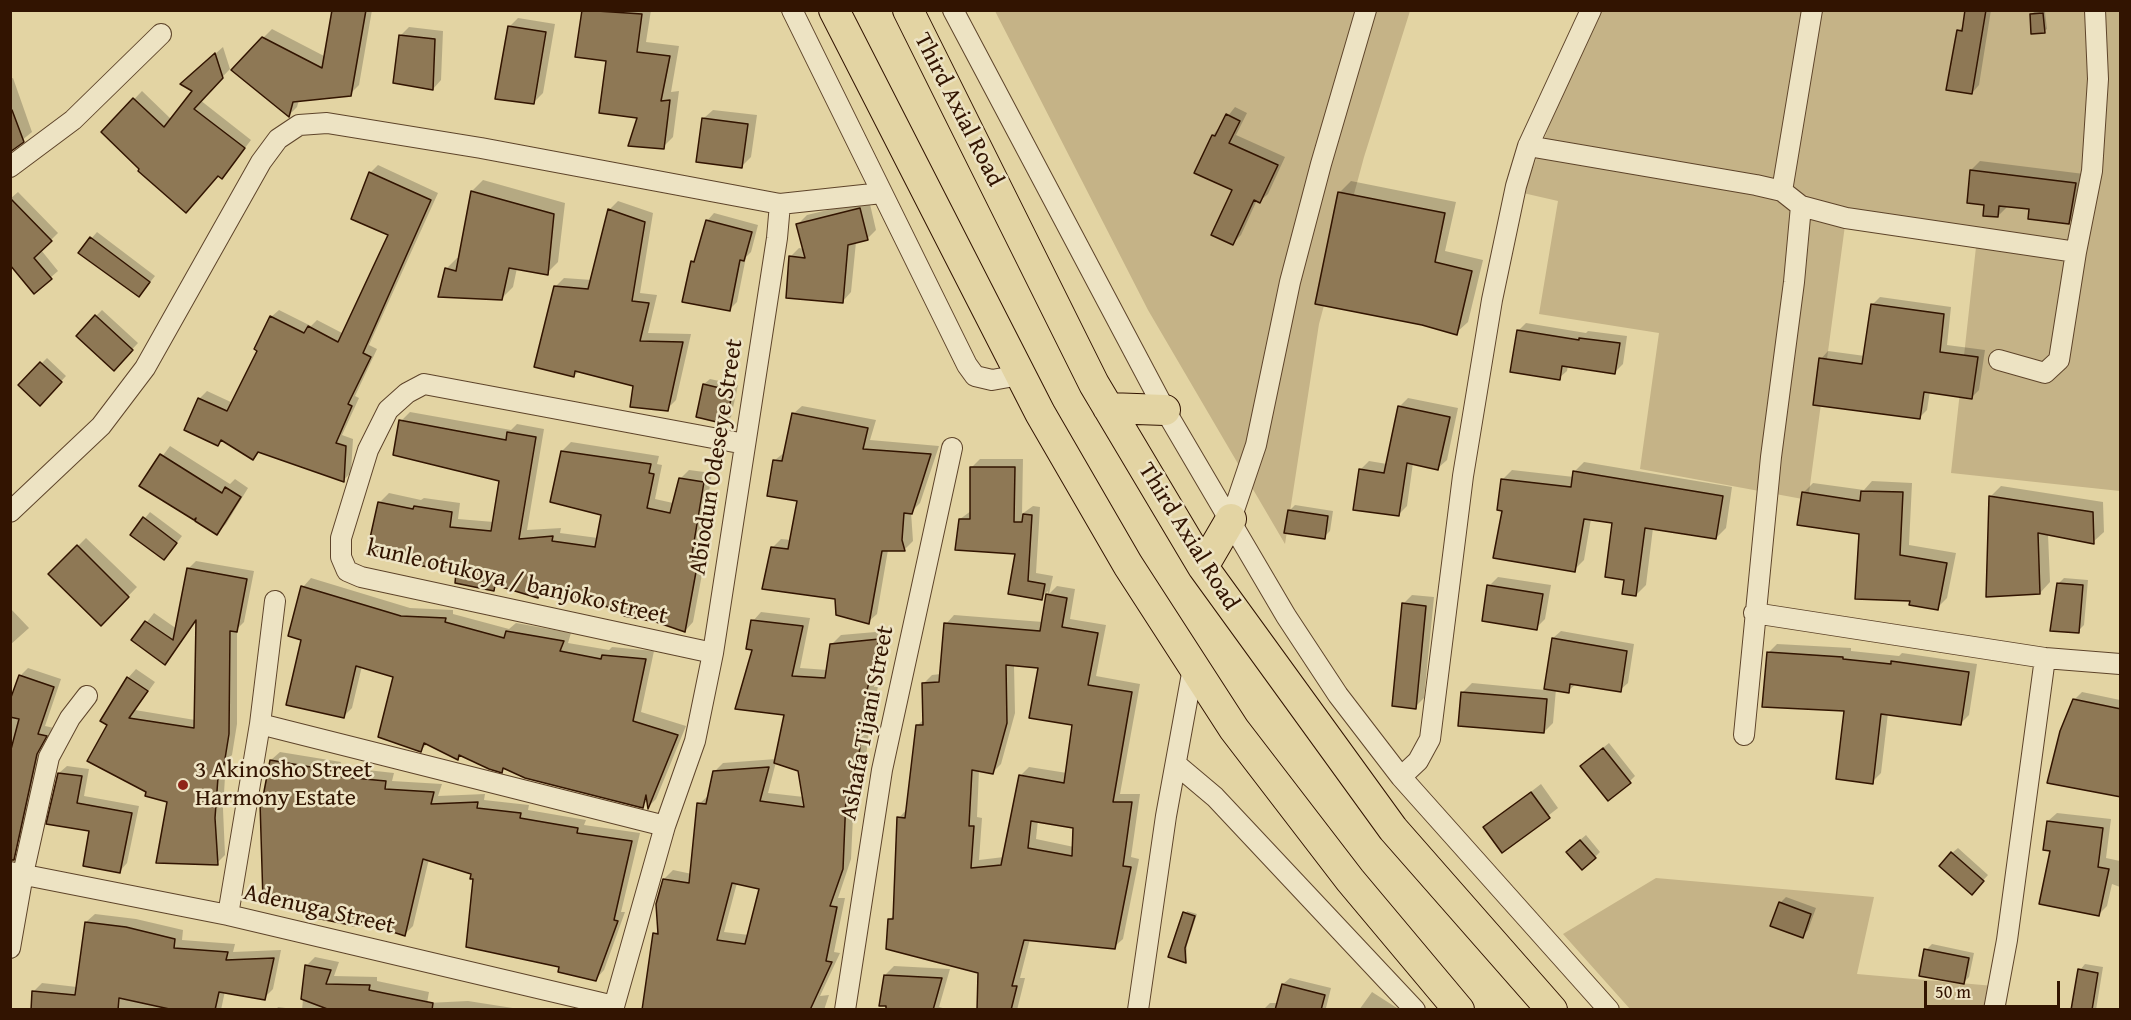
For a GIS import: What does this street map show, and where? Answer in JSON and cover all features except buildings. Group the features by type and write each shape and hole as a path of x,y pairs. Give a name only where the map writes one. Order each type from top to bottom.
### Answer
{"highway":[{"path":"834,10 1020,375 1122,555 1234,729 1350,880 1459,1010"},
{"name":"Third Axial Road","path":"908,10 1108,408 1203,567 1393,828 1552,1010"},
{"path":"1108,408 1165,410"},
{"path":"1203,567 1231,519"}],"street":[{"path":"792,10 967,365 975,376 992,380 1020,375"},
{"path":"953,10 1165,410 1286,616 1332,685 1401,777 1609,1010"},
{"path":"1231,519 1256,445 1296,261 1366,10"},
{"path":"1401,777 1418,760 1430,739 1463,476 1492,300 1516,186 1528,146 1591,10"},
{"path":"1782,191 1812,10"},
{"path":"1999,360 2045,373 2059,360 2093,159 2098,79 2095,10"},
{"path":"10,167 74,120 161,34"},
{"path":"10,512 101,426 145,368 261,162 278,139 299,125 327,123 481,148 780,204 882,193"},
{"path":"1528,146 1782,191 1802,206 1846,218 2076,252"},
{"name":"Abiodun Odeseye Street","path":"614,1008 665,826 695,741 713,653 777,238 780,204"},
{"path":"1744,735 1754,614 1802,206"},
{"name":"kunle otukoya / banjoko street","path":"713,653 361,577 347,571 341,557 341,538 368,450 388,410 406,393 424,384 745,444"},
{"name":"Ashafa Tijani Street","path":"846,1010 882,770 952,448"},
{"path":"228,915 260,724 275,601"},
{"path":"1754,614 2045,658 2121,664"},
{"path":"1994,1010 2007,940 2045,658"},
{"path":"1138,1010 1167,816 1193,668"},
{"path":"10,948 17,873 49,757 70,718 87,696"},
{"path":"260,724 665,826"},
{"path":"1177,765 1215,797 1415,1010"},
{"name":"Adenuga Street","path":"17,873 228,915 614,1008"}],"shaded area":[{"path":"995,11 1410,11 1364,157 1319,324 1285,544 1148,310"},
{"path":"1594,11 2120,11 2120,491 1951,473 1977,238 1846,218 1808,500 1640,469 1659,333 1539,314 1558,201 1523,193"},
{"path":"1656,878 1874,897 1857,974 1994,986 1986,1009 1630,1009 1563,934"}],"place":[{"name":"3 Akinosho Street Harmony Estate","path":"183,785"}]}
